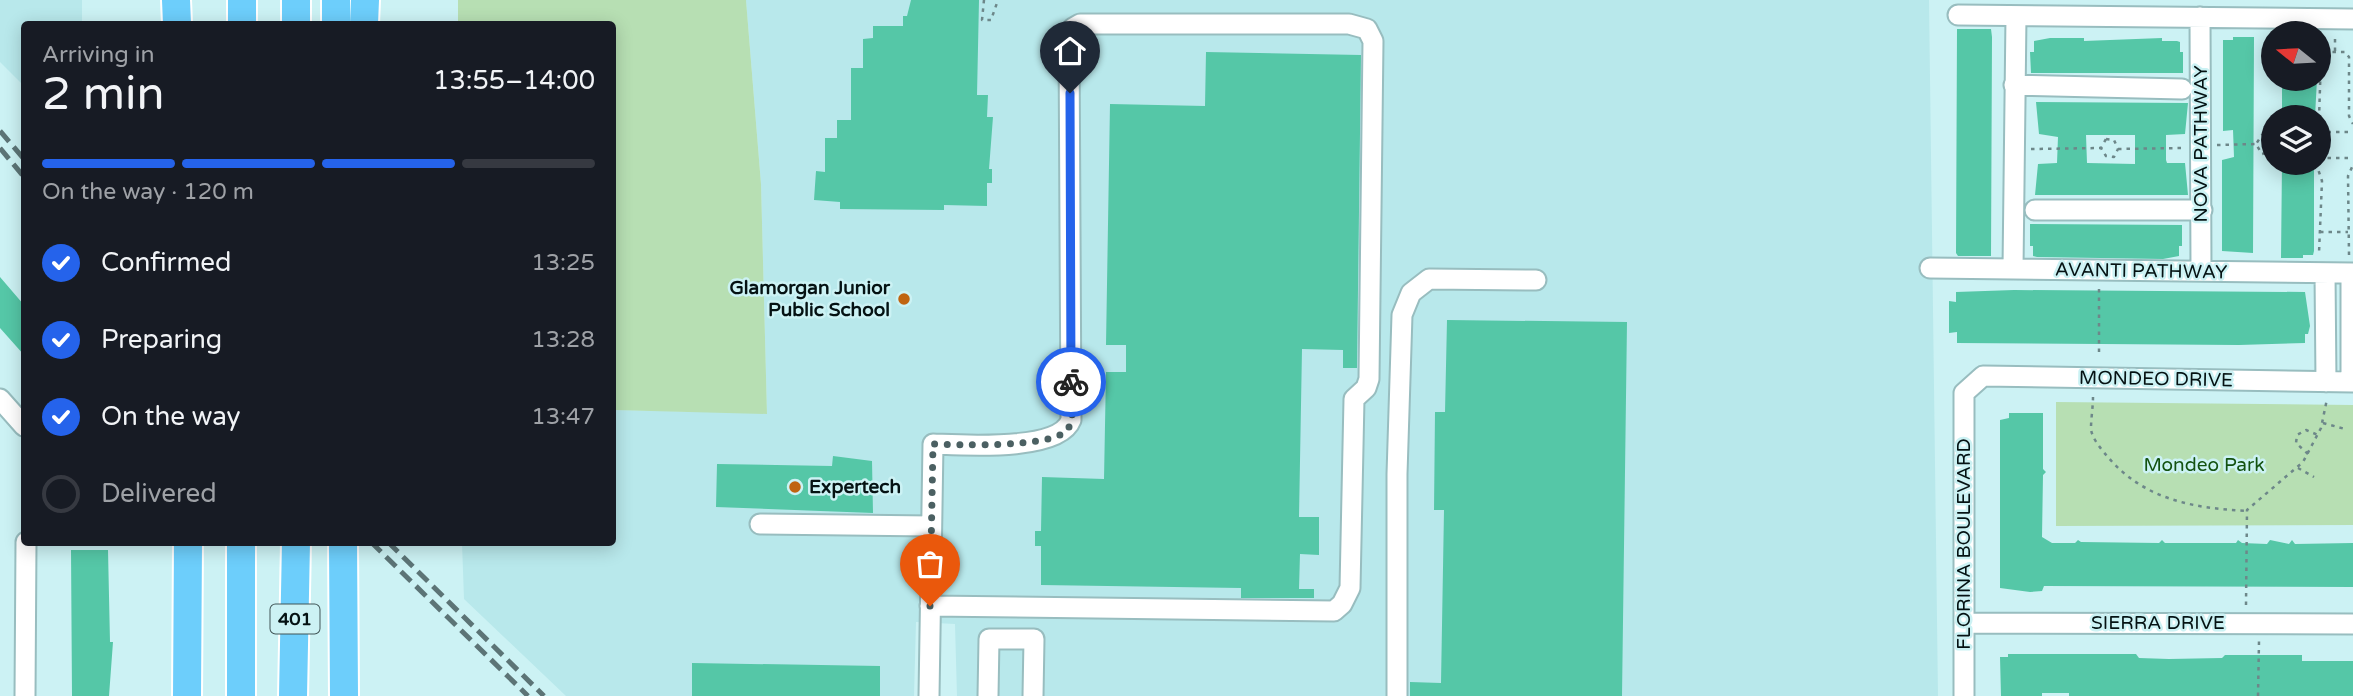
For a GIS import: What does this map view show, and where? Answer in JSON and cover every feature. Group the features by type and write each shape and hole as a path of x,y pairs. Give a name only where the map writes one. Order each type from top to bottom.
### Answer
{"highway":[{"path":"176,0 177,21"},
{"path":"192,0 192,21"},
{"path":"242,0 242,21"},
{"path":"296,0 296,21"},
{"path":"336,0 337,21"},
{"path":"364,21 365,0"},
{"path":"187,696 188,546"},
{"path":"241,546 241,696"},
{"name":"401","path":"293,696 296,546"},
{"name":"401","path":"343,546 344,696"}],"street":[{"path":"1958,15 2200,17 2344,24"},
{"path":"2013,269 2016,16"},
{"name":"NOVA PATHWAY","path":"2200,17 2203,146 2201,271"},
{"path":"929,696 930,606 931,526 933,444 1008,445 1059,436 1067,430 1071,421 1069,38 1073,28 1080,24 1349,24 1367,29 1373,41 1369,379 1366,387 1354,399 1350,588 1342,604 1334,611 930,606"},
{"path":"2014,85 2182,89"},
{"path":"2035,210 2202,210"},
{"name":"AVANTI PATHWAY","path":"1930,268 2351,270"},
{"path":"2321,268 2328,382"},
{"path":"2351,270 2352,382"},
{"path":"1396,696 1397,474 1402,315 1411,293 1429,279 1536,280"},
{"name":"MONDEO DRIVE","path":"1964,393 1983,376 2352,382"},
{"name":"FLORINA BOULEVARD","path":"1964,393 1964,696"},
{"path":"0,399 21,423"},
{"path":"760,524 931,526"},
{"path":"25,696 26,546"},
{"name":"SIERRA DRIVE","path":"1964,623 2353,624"},
{"path":"988,696 989,639 1034,639 1034,696"}],"path":[{"path":"984,0 982,20 991,20 998,0"},
{"path":"2335,51 2344,24"},
{"path":"2319,105 2321,56 2335,51 2345,52 2349,57 2349,116 2353,124"},
{"path":"2331,132 2353,132"},
{"path":"2261,136 2256,144 2261,153"},
{"path":"2101,148 2106,139 2114,140 2118,149"},
{"path":"2118,149 2256,144"},
{"path":"2101,148 2106,156 2114,157 2118,149"},
{"path":"2013,149 2101,148"},
{"path":"2331,158 2353,158"},
{"path":"2351,270 2348,176 2353,165"},
{"path":"2320,175 2321,268"},
{"path":"2320,232 2349,232"},
{"path":"2099,280 2099,352"},
{"path":"2093,377 2092,431 2103,452 2123,472 2152,492 2172,501 2200,508 2247,511 2298,468 2308,454 2323,423 2328,382"},
{"path":"2323,423 2345,429"},
{"path":"2308,454 2297,444 2297,435 2305,430 2319,435"},
{"path":"2298,468 2314,477"},
{"path":"2247,511 2258,696"}],"shaded area":[{"path":"0,0 82,0 82,21 21,21 21,83 0,62"},
{"path":"746,0 1929,0 1938,696 957,696 955,624 916,622 914,696 566,696 464,599 462,546 616,546 616,410 767,413 761,184"}],"green space":[{"path":"458,0 746,0 761,184 767,414 616,410 616,21 458,21"},
{"name":"Mondeo Park","path":"2056,402 2353,405 2353,525 2056,526"}],"building":[{"path":"911,0 979,0 977,95 988,95 987,117 993,117 989,169 992,169 992,183 987,183 987,206 944,205 944,210 840,209 840,202 814,200 816,171 825,172 825,138 837,138 837,120 851,120 851,68 863,68 863,39 873,38 873,26 903,26 903,16 907,16"},
{"path":"1957,29 1991,29 1991,256 1958,256 1956,253"},
{"path":"2233,37 2254,37 2253,253 2222,251 2222,160 2234,157 2233,130 2223,131 2223,40 2233,40"},
{"path":"2084,38 2084,41 2162,38 2162,41 2177,41 2180,42 2180,52 2183,52 2183,73 2031,73 2030,52 2034,52 2034,41"},
{"path":"1206,52 1361,55 1357,368 1343,368 1343,350 1302,349 1299,517 1319,517 1319,555 1300,554 1299,589 1314,589 1314,598 1241,598 1241,588 1041,585 1041,546 1035,546 1035,531 1041,531 1042,477 1104,479 1106,372 1126,372 1126,345 1106,345 1110,104 1205,106"},
{"path":"2282,91 2316,91 2316,105 2282,105"},
{"path":"2036,102 2188,103 2185,134 2166,135 2166,160 2167,163 2185,163 2188,195 2035,195 2038,164 2057,163 2058,137 2039,134","holes":["2086,135 2135,135 2135,164 2087,163"]},
{"path":"2282,175 2314,175 2313,255 2281,258"},
{"path":"2030,224 2182,225 2182,246 2179,246 2179,256 2163,259 2037,257 2033,256 2033,246 2030,246"},
{"path":"0,277 21,302 21,352 0,328"},
{"path":"1956,292 2305,292 2310,326 2308,334 2305,334 2305,343 2239,345 1957,343 1957,332 1949,333 1949,301 1956,302"},
{"path":"1447,320 1627,322 1622,696 1410,696 1410,682 1441,683 1444,510 1434,510 1435,412 1445,412"},
{"path":"2009,413 2043,413 2043,469 2046,472 2043,475 2042,537 2052,543 2075,543 2078,540 2159,543 2162,540 2165,543 2236,543 2238,540 2242,543 2267,544 2270,540 2289,544 2292,540 2295,544 2353,543 2353,587 2044,586 2042,591 2030,592 2000,588 2000,420 2009,418"},
{"name":"Expertech","path":"833,456 872,461 873,513 716,507 717,464 832,466"},
{"path":"71,550 108,550 110,642 113,642 109,696 72,696"},
{"path":"2008,654 2136,654 2139,658 2169,659 2222,658 2225,655 2302,655 2302,661 2353,661 2353,696 2069,696 2069,693 2042,693 2042,696 2001,696 2000,657 2008,657"},
{"path":"692,663 880,666 880,696 692,696"}],"railway":[{"path":"0,131 21,156"},
{"path":"0,148 21,173"},
{"path":"375,546 528,696"},
{"path":"392,546 544,696"}],"way so far":[{"path":"930,606 933,444 1008,445 1059,436 1067,430 1071,421 1071,382"}],"place":[{"name":"Glamorgan Junior Public School","path":"904,299"},
{"name":"Expertech","path":"795,487"}],"route":[{"path":"1070,93 1071,382"}]}
